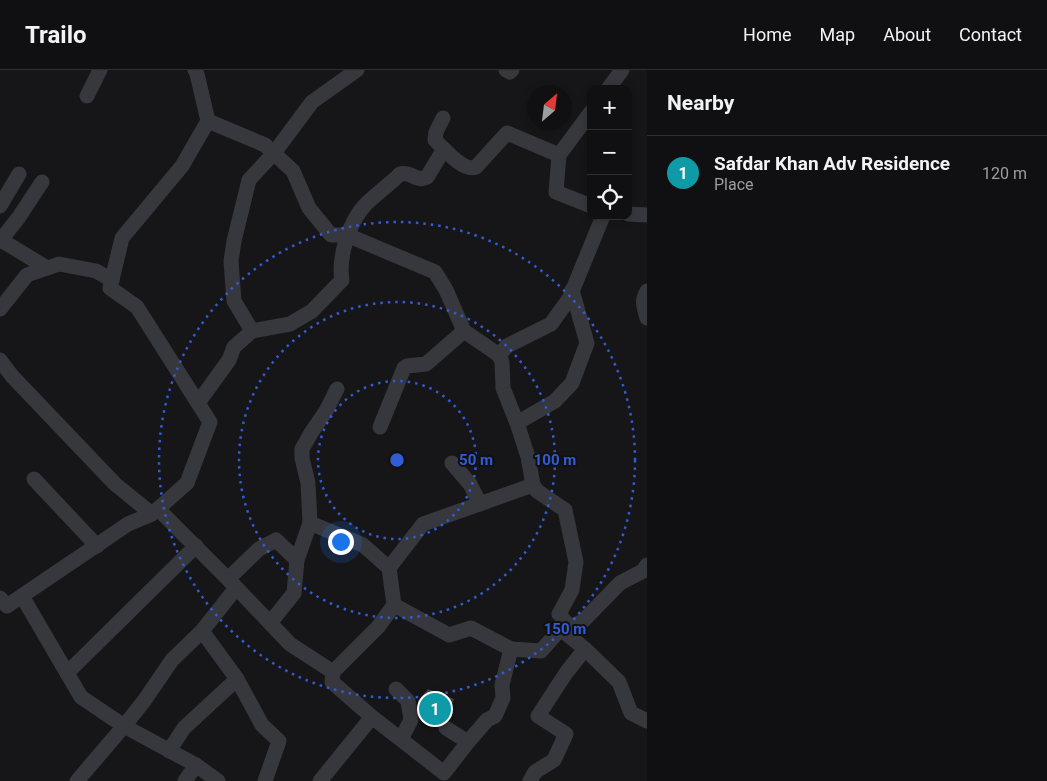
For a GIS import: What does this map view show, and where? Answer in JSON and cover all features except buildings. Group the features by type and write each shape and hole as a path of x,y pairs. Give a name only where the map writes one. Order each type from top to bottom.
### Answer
{"street":[{"path":"87,96 100,70"},
{"path":"0,598 7,606 128,524 155,512 187,483 207,431 210,422 137,306 110,288 122,238 182,166 208,121 195,70"},
{"path":"252,331 234,301 231,261 248,180 274,153 312,102 357,70"},
{"path":"506,70 510,72 512,70"},
{"path":"611,85 622,70"},
{"path":"587,117 558,155 556,192 587,204"},
{"path":"443,118 436,132 435,140 454,159 472,169 507,133 558,155"},
{"path":"208,121 265,146 293,170 309,208 331,235 348,235 435,272 446,290 464,331 499,355 502,362 503,388 528,457 533,485 537,491 566,510 576,562 572,590 559,614 567,629 619,682 631,713 647,721"},
{"path":"198,403 229,360 234,347 252,331 290,324 312,311 342,280 340,268 348,235 364,206 404,173 424,180 444,149"},
{"path":"0,206 18,174"},
{"path":"42,182 1,240 47,268"},
{"path":"632,214 647,215"},
{"path":"499,355 507,346 551,324 568,299 601,220"},
{"path":"0,309 27,274 59,264 96,271 112,280"},
{"path":"517,423 555,401 572,383 587,343 572,290"},
{"path":"647,291 643,297 647,318"},
{"path":"380,427 404,368 426,364 464,331"},
{"path":"0,360 12,376 115,484 155,512 196,546 290,644 333,672"},
{"path":"270,623 294,593 297,560 310,523 308,483 302,458 302,449 326,411 337,389"},
{"path":"452,464 470,484 480,504"},
{"path":"34,479 97,546"},
{"path":"389,568 423,524 533,485"},
{"path":"310,523 363,545 389,568 394,605 378,627 333,672 332,682 372,717 450,777 468,742 487,720 494,716 503,698 502,685 511,649"},
{"path":"77,781 144,701 172,660 202,631 232,583 259,549 276,540 297,560"},
{"path":"67,673 196,546"},
{"path":"394,605 449,636 471,628 511,649 541,652 556,634 583,621 620,583 643,571 647,565"},
{"path":"22,596 81,697 124,726 196,765 218,781"},
{"path":"202,631 237,679 262,725 279,741 265,781"},
{"path":"530,781 535,772 554,760 566,734 538,716 566,673 585,649"},
{"path":"169,751 184,728 237,679"},
{"path":"396,689 408,701 411,720 401,739"},
{"path":"320,781 372,717"},
{"path":"446,728 468,742"},
{"path":"185,781 196,765"}],"place":[{"name":"Safdar Khan Adv Residence","path":"435,709"}]}
